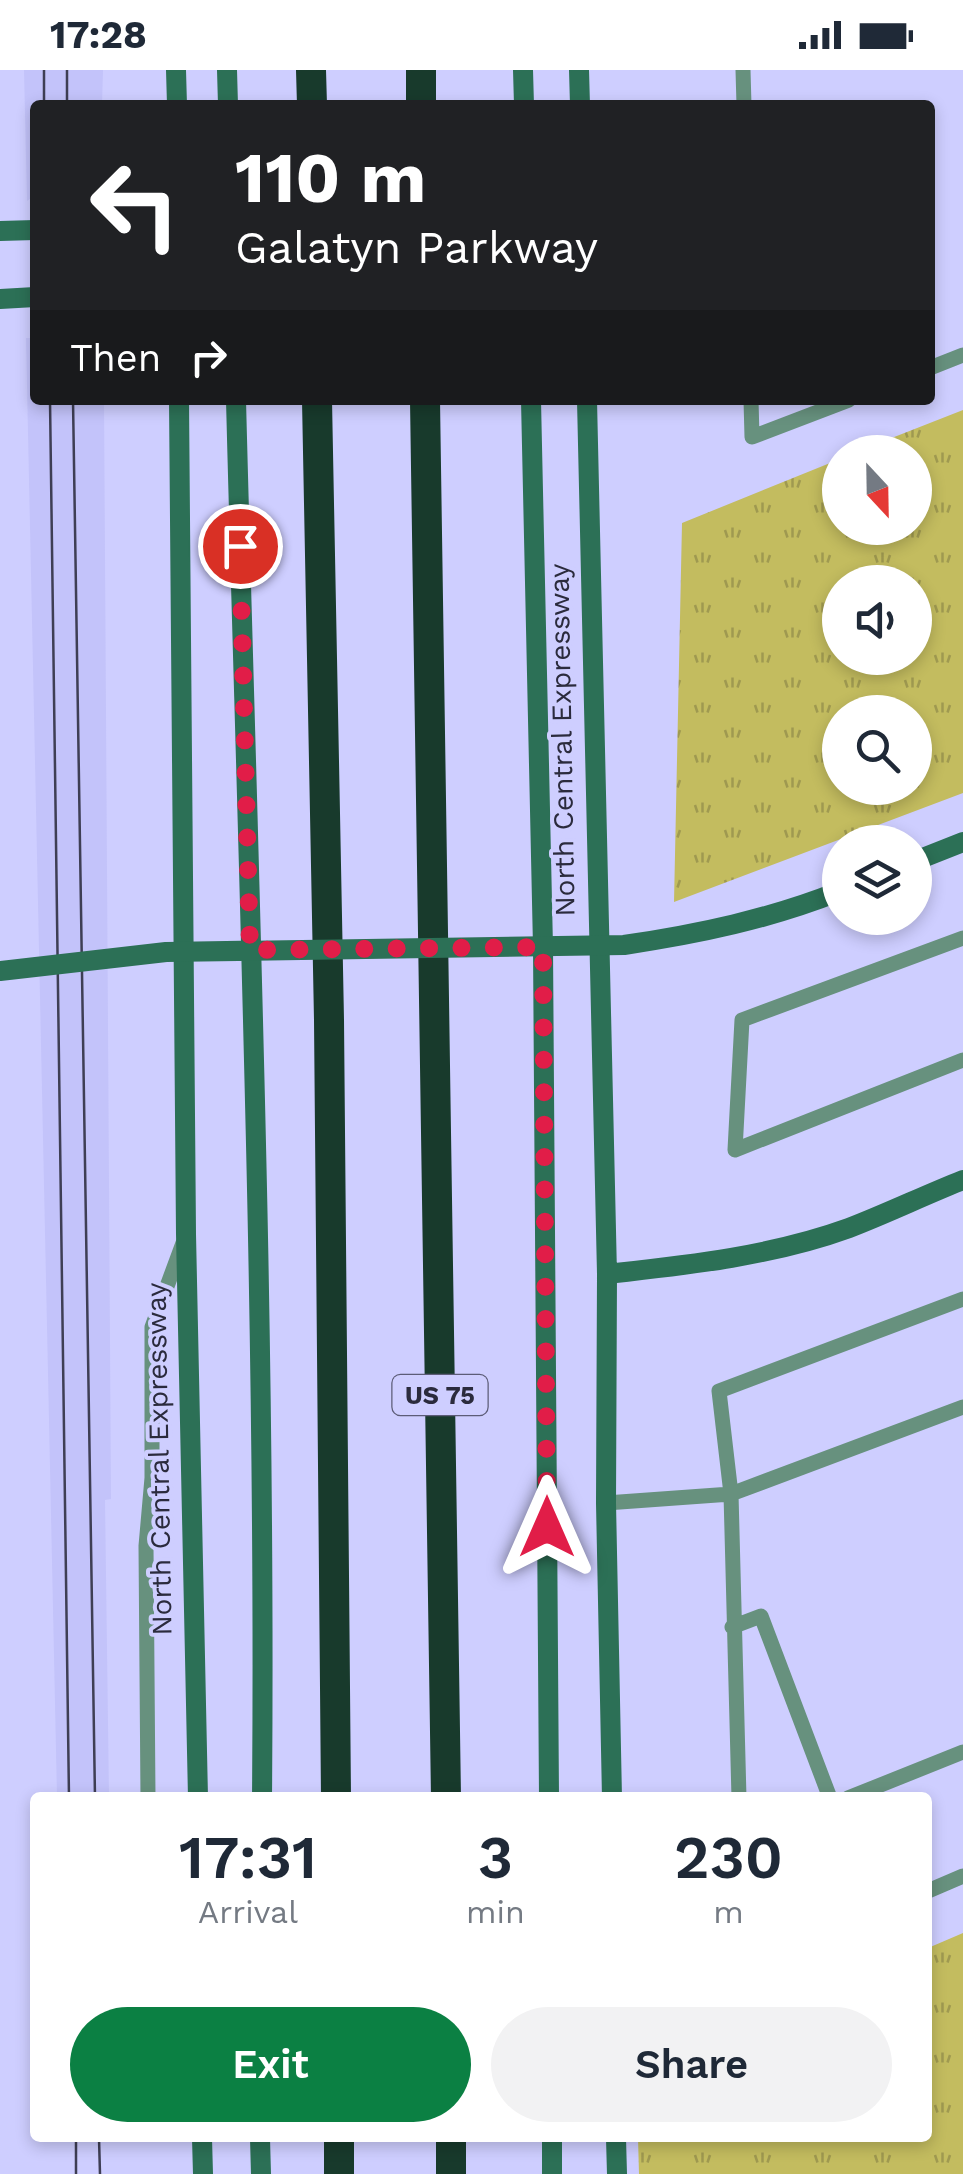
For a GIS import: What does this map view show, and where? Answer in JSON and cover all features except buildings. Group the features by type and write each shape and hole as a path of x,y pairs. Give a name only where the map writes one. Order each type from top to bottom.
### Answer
{"highway":[{"path":"311,70 312,100"},
{"path":"420,70 421,100"},
{"path":"318,405 336,1792"},
{"name":"US 75","path":"425,405 446,1792"},
{"path":"339,2142 340,2174"},
{"path":"451,2142 451,2174"}],"main road":[{"path":"176,70 177,100"},
{"path":"226,70 228,100"},
{"path":"523,70 524,100"},
{"path":"579,70 580,100"},
{"path":"0,232 30,230"},
{"path":"0,299 30,296"},
{"name":"North Central Expressway","path":"179,405 186,1234 198,1792"},
{"path":"236,405 263,1629 262,1792"},
{"path":"531,405 543,947 550,1792"},
{"name":"North Central Expressway","path":"586,405 607,1274 606,1503 612,1792"},
{"path":"932,854 963,842"},
{"path":"0,971 166,952 624,945 700,934 822,897"},
{"path":"607,1274 687,1265 775,1248 847,1228 963,1180"},
{"path":"202,2142 203,2174"},
{"path":"260,2142 261,2174"},
{"path":"552,2142 552,2174"},
{"path":"616,2142 617,2174"}],"lane":[{"path":"742,70 744,100"},
{"path":"935,366 963,355"},
{"path":"751,405 752,437 836,405"},
{"path":"963,938 742,1020 734,1150 963,1060"},
{"path":"148,1792 146,1546 152,1478 152,1327 186,1234"},
{"path":"739,1792 730,1494 719,1390 963,1298"},
{"path":"606,1503 730,1494 963,1407"},
{"path":"732,1627 761,1616 828,1792"},
{"path":"863,1792 963,1752"},
{"path":"932,1889 963,1876"}],"shaded area":[{"path":"24,70 103,70 102,100 30,100 27,201"},
{"path":"26,338 30,338 30,405 104,405 111,1499 105,1500 109,1792 57,1792"}],"green space":[{"path":"963,410 963,793 932,805 932,695 822,695 822,805 931,805 878,825 822,825 822,846 674,902 682,523 822,466 822,545 932,545 932,435 899,435"},
{"path":"963,1933 963,2174 639,2174 638,2142 932,2142 932,1946"}],"tram line":[{"path":"44,70 44,100"},
{"path":"67,70 67,100"},
{"path":"50,405 69,1792"},
{"path":"73,405 95,1792"},
{"path":"76,2142 76,2174"},
{"path":"99,2142 100,2174"}],"route":[{"path":"240,546 250,950 543,947 547,1527"}]}
